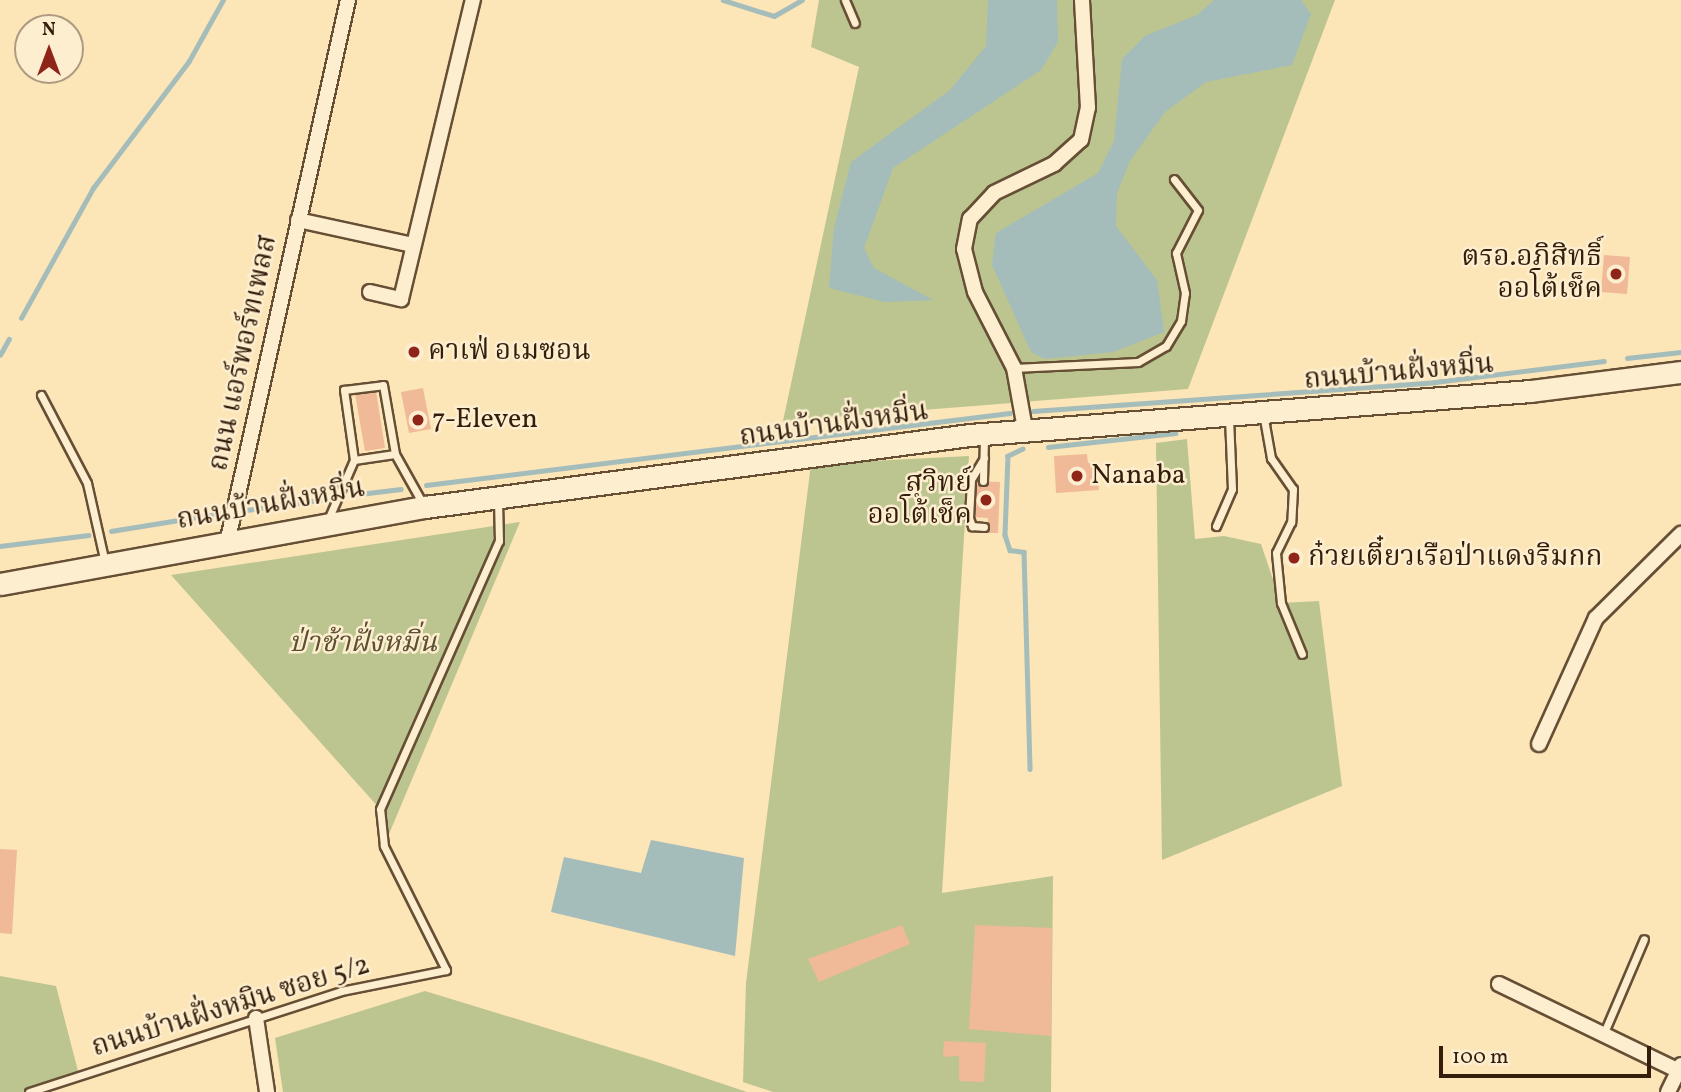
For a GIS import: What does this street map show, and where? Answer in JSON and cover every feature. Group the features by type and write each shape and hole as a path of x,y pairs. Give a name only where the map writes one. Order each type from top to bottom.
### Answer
{"street":[{"name":"ถนน แอร์พอร์ทเพลส","path":"228,539 348,0"},
{"path":"370,292 401,299 472,0"},
{"path":"1025,429 1014,368 975,292 964,249 970,219 994,192 1054,164 1081,140 1088,108 1083,0"},
{"name":"ถนน แอร์พอร์ทเพลส","path":"298,220 413,245"},
{"name":"ถนนบ้านฝั่งหมิ่น","path":"0,584 228,539 425,507 985,433 1229,415 1681,372"},
{"path":"1539,744 1596,618 1681,534"},
{"path":"1499,984 1602,1039 1680,1069 1668,1092"},
{"path":"256,1018 267,1092"}],"lane":[{"path":"845,0 855,23"},
{"path":"1014,368 1138,362 1166,346 1181,321 1185,293 1176,253 1198,210 1174,179"},
{"path":"327,523 355,460 344,390 383,385 395,454 425,507"},
{"path":"41,395 86,483 105,565"},
{"path":"1263,412 1271,458 1293,489 1290,522 1276,553 1281,603 1303,654"},
{"path":"1216,526 1232,489 1229,415"},
{"path":"982,481 985,433"},
{"path":"355,460 395,454"},
{"path":"984,458 971,480 969,518 972,526 984,527"},
{"name":"ถนนบ้านฝั่งหมิน ซอย 5/2","path":"29,1092 256,1018 446,970 384,846 380,809 499,541 498,497"},
{"path":"1602,1039 1644,939"}],"green space":[{"path":"819,0 1335,0 1188,389 783,421 859,67 811,47"},
{"path":"1187,439 1195,539 1224,536 1261,544 1281,603 1319,601 1342,786 1162,860 1156,443"},
{"path":"969,456 942,893 1053,876 1051,1092 773,1092 743,1082 746,983 811,464"},
{"name":"ป่าช้าฝั่งหมิ่น","path":"520,522 384,846 380,809 171,575"},
{"path":"0,976 56,986 79,1075 29,1092 0,1092"},
{"path":"425,991 747,1092 283,1092 275,1038"}],"water":[{"path":"988,0 1057,0 1058,42 1041,70 893,168 864,248 874,268 933,300 885,302 829,288 834,228 851,162 950,90 986,46"},
{"path":"1214,0 1301,0 1311,14 1292,65 1206,82 1165,112 1130,161 1117,193 1116,226 1157,280 1164,332 1113,352 1045,359 1031,352 992,265 996,233 1098,173 1114,141 1122,59 1145,36 1197,15"},
{"path":"651,840 744,858 735,956 551,912 564,857 641,873"}],"building":[{"name":"ตรอ.อภิสิทธิ์ ออโต้เช็ค","path":"1604,255 1630,257 1627,294 1601,292"},
{"path":"423,388 431,429 409,433 401,392"},
{"path":"376,391 385,448 365,451 355,394"},
{"name":"Nanaba","path":"1087,454 1088,463 1097,462 1099,490 1056,493 1054,456"},
{"name":"สุวิทย์ ออโต้เช็ค","path":"974,481 1000,482 998,533 987,533 988,518 973,517"},
{"path":"0,849 17,850 12,934 0,933"},
{"path":"902,925 910,944 819,982 808,959"},
{"path":"975,925 1052,928 1051,1036 969,1029"},
{"path":"944,1041 986,1043 984,1082 959,1081 959,1056 943,1057"}],"waterway":[{"path":"21,318 93,188 189,61 223,0"},
{"path":"723,0 774,16 802,0"},
{"path":"0,355 9,339"},
{"path":"1627,358 1681,352"},
{"path":"1033,411 1435,382 1604,361"},
{"path":"426,485 1010,413"},
{"path":"1048,447 1175,433"},
{"path":"1023,449 1008,456 1005,535 1010,550 1024,552 1030,769"},
{"path":"351,495 401,489"},
{"path":"246,510 325,499"},
{"path":"111,531 222,513"},
{"path":"0,546 88,535"}],"place":[{"name":"ตรอ.อภิสิทธิ์ ออโต้เช็ค","path":"1616,274"},
{"name":"คาเฟ่ อเมซอน","path":"414,352"},
{"name":"7-Eleven","path":"418,420"},
{"name":"Nanaba","path":"1077,476"},
{"name":"สุวิทย์ ออโต้เช็ค","path":"986,500"},
{"name":"ก๋วยเตี๋ยวเรือป่าแดงริมกก","path":"1294,558"}]}
